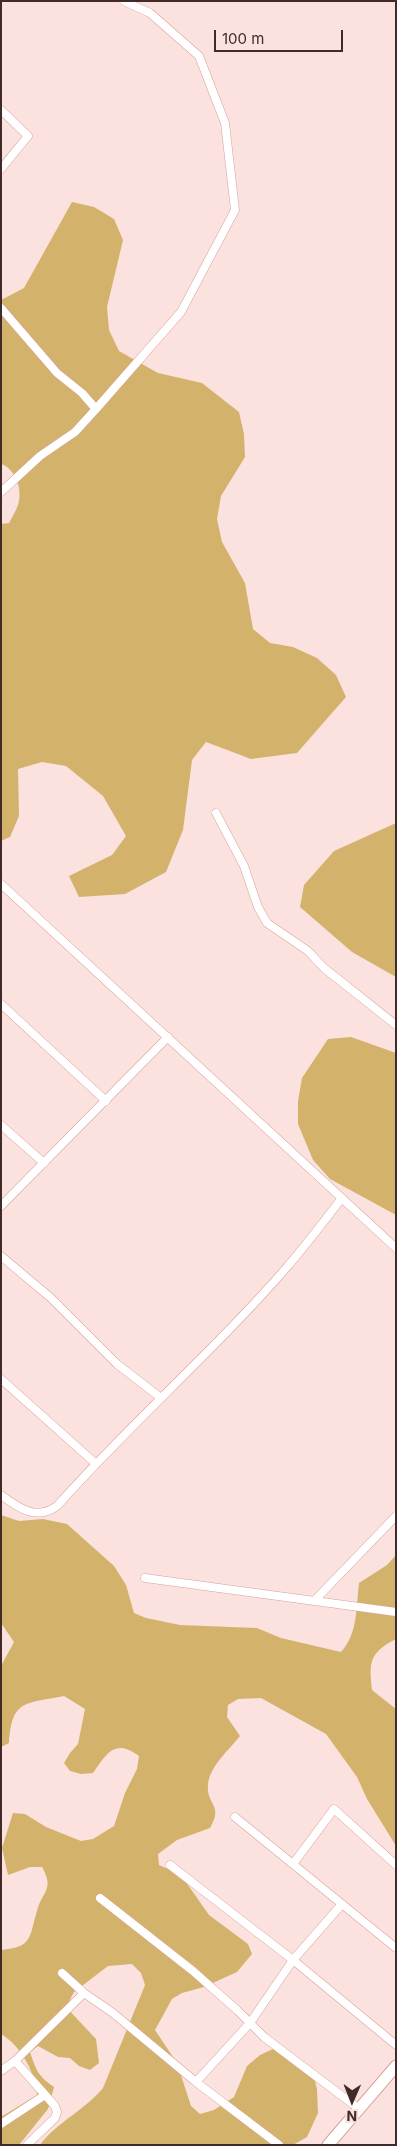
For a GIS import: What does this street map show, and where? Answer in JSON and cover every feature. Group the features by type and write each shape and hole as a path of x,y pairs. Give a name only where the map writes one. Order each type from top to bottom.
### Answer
{"main road":[{"path":"328,2145 396,2066"}],"street":[{"path":"1,492 40,456 75,432 181,312 235,210 225,123 200,56 150,13 124,1"},
{"path":"1,110 28,136 1,169"},
{"path":"1,308 57,373 82,393 96,409"},
{"path":"216,813 244,866 258,907 267,923 308,951 324,968 396,1025"},
{"path":"1,884 396,1248"},
{"path":"1,1004 106,1101"},
{"path":"1,1206 168,1037"},
{"path":"1,1124 44,1163"},
{"path":"1,1495 28,1512 40,1513 50,1511 57,1506 96,1463 288,1266 342,1198"},
{"path":"1,1256 51,1298 112,1359 161,1398"},
{"path":"1,1379 96,1463"},
{"path":"315,1600 396,1516"},
{"path":"145,1578 396,1612"},
{"path":"293,1864 332,1811 336,1809 396,1865"},
{"path":"235,1817 396,1948"},
{"path":"170,1865 294,1960 396,2046"},
{"path":"100,1898 193,1971 264,2037 358,2108"},
{"path":"196,2082 250,2023 294,1960 342,1904"},
{"path":"62,1973 84,1993 142,2035 196,2082 279,2145"},
{"path":"1,2071 15,2061 84,1993"},
{"path":"15,2061 58,2112 55,2118 27,2145"},
{"path":"1,2124 45,2095"}],"shaded area":[{"path":"72,202 94,207 114,219 123,240 107,307 109,330 119,351 158,373 202,383 239,412 244,434 245,457 221,496 217,519 222,542 245,583 253,629 270,643 293,647 317,658 336,675 346,697 297,753 251,759 206,742 192,760 183,830 166,872 125,894 79,897 69,876 112,855 126,836 103,796 66,766 42,762 18,769 19,816 10,837 1,841 1,524 9,523 18,505 20,493 17,481 11,470 1,464 1,300 24,288"},
{"path":"396,823 396,977 352,952 300,907 304,885 334,851"},
{"path":"351,1037 396,1053 396,1215 330,1179 313,1160 298,1124 298,1101 302,1078 328,1039"},
{"path":"1,1515 19,1521 43,1519 67,1524 114,1566 126,1585 134,1613 146,1618 180,1625 257,1628 281,1638 341,1652 351,1637 359,1583 387,1565 396,1555 396,1639 380,1649 376,1654 371,1665 371,1672 372,1690 396,1709 396,1846 367,1799 357,1777 326,1734 261,1698 238,1699 228,1705 227,1717 240,1736 216,1765 209,1777 209,1797 215,1809 214,1820 210,1828 177,1840 158,1854 159,1865 181,1875 209,1915 248,1944 252,1954 237,1972 204,1987 182,1993 172,1999 155,2030 177,2063 191,2106 200,2114 214,2110 234,2097 247,2066 260,2055 273,2049 314,2078 317,2089 318,2113 307,2137 293,2145 40,2145 54,2129 88,2103 103,2088 145,1985 141,1973 132,1964 108,1966 74,1992 66,2007 96,2039 99,2063 90,2070 79,2066 70,2058 58,2057 38,2046 30,2052 38,2072 54,2087 48,2109 19,2145 1,2145 1,2117 37,2095 34,2078 26,2060 14,2045 1,2034 1,1950 19,1946 28,1939 47,1886 46,1875 42,1867 30,1867 8,1875 2,1848 13,1813 25,1814 46,1827 81,1841 93,1839 114,1826 125,1793 137,1769 139,1756 124,1748 118,1748 107,1754 93,1773 81,1774 70,1771 64,1763 78,1744 85,1709 64,1696 23,1706 13,1718 9,1743 1,1747 1,1666 14,1642 1,1623"}]}
